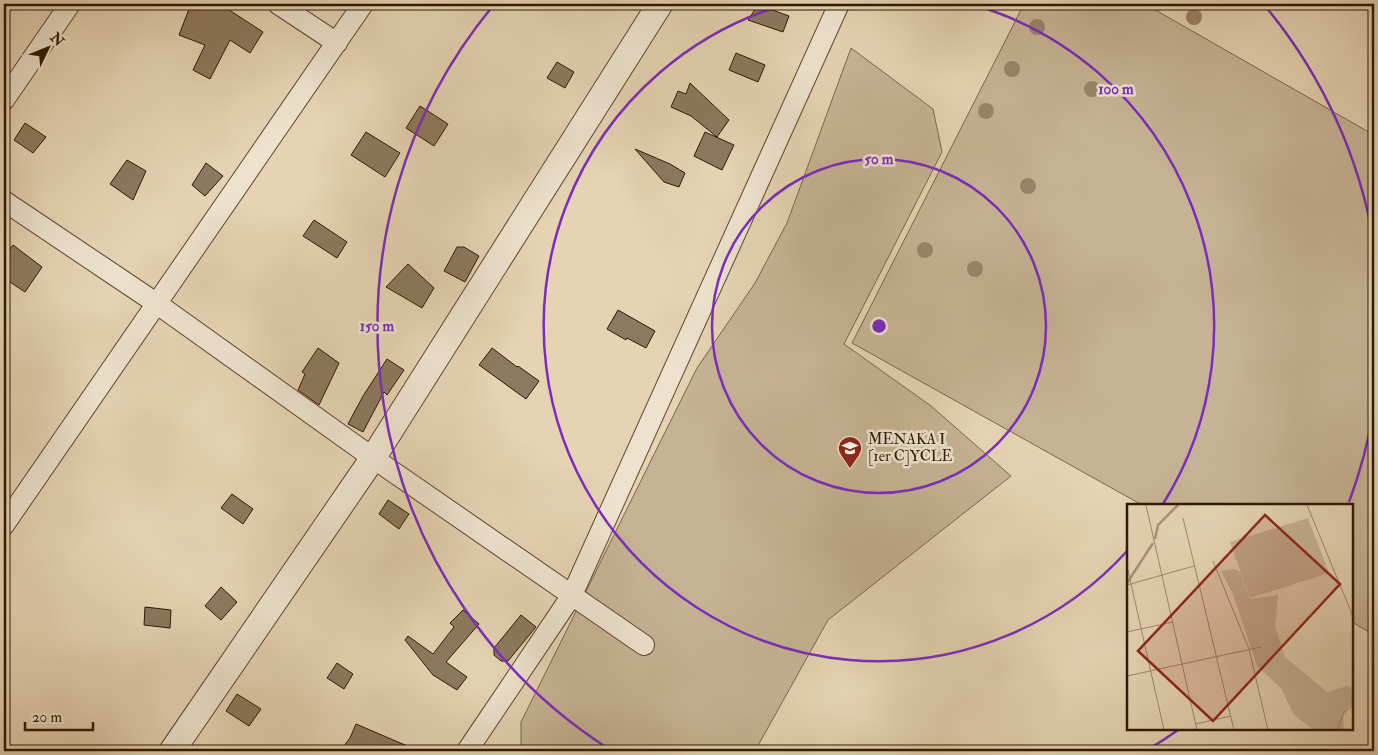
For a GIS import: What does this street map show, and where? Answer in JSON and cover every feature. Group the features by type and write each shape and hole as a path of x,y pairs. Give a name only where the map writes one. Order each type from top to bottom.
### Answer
{"street":[{"path":"4,100 70,4"},
{"path":"278,4 337,42"},
{"path":"4,525 364,4"},
{"path":"172,751 373,458 660,4"},
{"path":"467,751 572,595 839,4"},
{"path":"4,201 156,303 373,458 644,645"}],"shaded area":[{"path":"1024,4 1145,4 1374,135 1374,635 1353,623 1353,504 1140,504 852,343"},
{"path":"851,48 933,109 942,152 844,344 931,406 1011,476 828,620 755,751 521,751 521,722 697,368 755,283 787,223"}],"building":[{"path":"191,4 220,4 263,32 250,53 230,40 210,79 193,70 205,45 179,35"},
{"path":"758,5 789,16 783,32 748,20"},
{"path":"736,53 765,65 758,82 729,70"},
{"path":"557,62 574,72 565,88 547,78"},
{"path":"690,83 729,120 717,137 691,116 671,107 678,91 686,94"},
{"path":"420,106 448,124 434,146 406,128"},
{"path":"25,123 46,137 33,153 14,140"},
{"path":"366,132 400,153 385,177 351,155"},
{"path":"705,132 734,145 722,170 694,156"},
{"path":"635,149 670,164 685,173 679,187 664,182"},
{"path":"127,160 146,171 133,200 110,184"},
{"path":"206,163 223,176 205,196 192,185"},
{"path":"314,220 347,242 337,258 303,236"},
{"path":"13,245 42,267 25,292 4,278 4,257"},
{"path":"457,247 464,247 479,256 465,282 444,271"},
{"path":"408,264 434,288 422,308 386,287"},
{"path":"618,310 655,331 646,348 627,338 626,340 607,329"},
{"path":"318,348 339,363 319,405 298,390 305,374 302,372"},
{"path":"492,348 539,381 526,399 479,365"},
{"path":"387,359 404,370 387,395 384,392 363,432 348,424 363,396"},
{"path":"232,494 253,509 243,524 221,508"},
{"path":"388,500 409,514 399,529 379,514"},
{"path":"221,587 237,602 221,620 205,606"},
{"path":"145,607 171,610 170,628 144,625"},
{"path":"463,610 479,624 446,662 467,677 457,690 433,675 405,640 408,636 433,654 454,627 450,623"},
{"path":"521,615 536,627 508,661 501,661 494,655 494,648"},
{"path":"337,663 353,674 344,689 327,678"},
{"path":"237,694 261,709 249,726 226,711"},
{"path":"356,724 419,751 340,751 350,738"}],"place":[{"name":"MENAKA I [1er C]YCLE","path":"850,469"}]}
